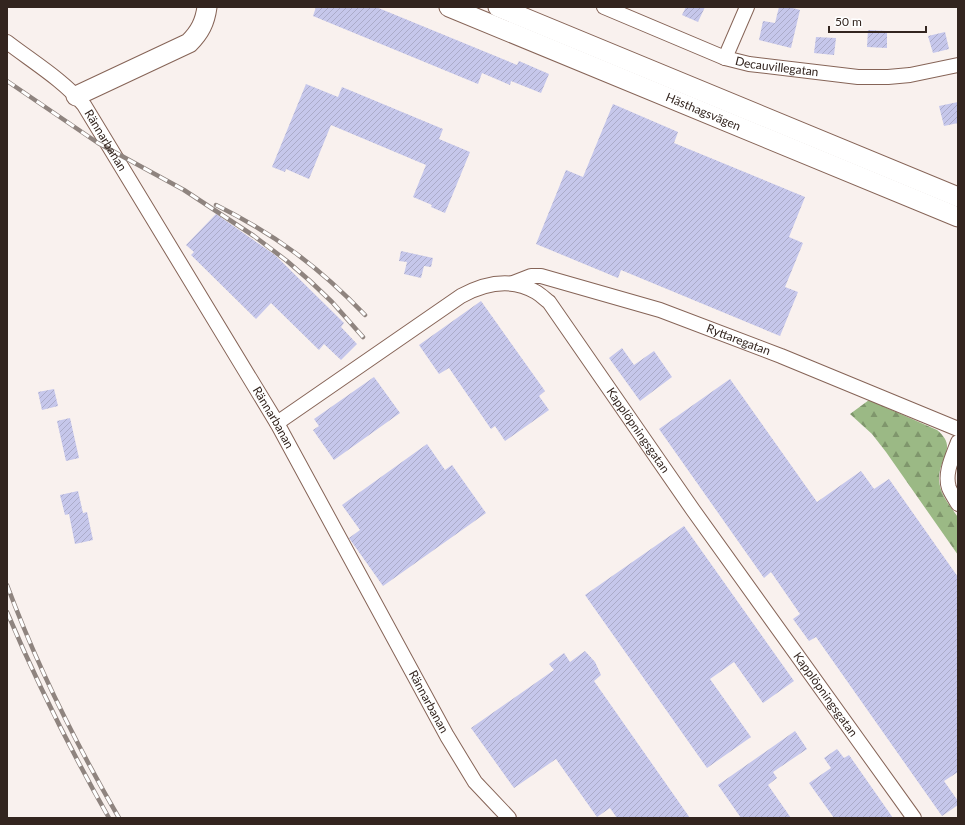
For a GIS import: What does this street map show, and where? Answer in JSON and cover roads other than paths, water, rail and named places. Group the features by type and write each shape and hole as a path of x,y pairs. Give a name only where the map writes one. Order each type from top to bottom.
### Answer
{"main road":[{"path":"76,96 189,43 200,31 206,16 207,7"},
{"name":"Hästhagsvägen","path":"449,7 958,217"},
{"name":"Hästhagsvägen","path":"498,7 958,197"}],"street":[{"name":"Decauvillegatan","path":"604,7 725,58 749,64 866,77 903,76 958,65"},
{"path":"725,58 747,7"},
{"name":"Rännarbanan","path":"7,42 76,96 84,105 276,423 447,736 475,782 509,818"},
{"name":"Ryttaregatan","path":"513,283 531,276 541,276 660,310 781,356 958,429"},
{"name":"Kapplöpningsgatan","path":"276,423 461,296 482,286 492,284 513,283 536,292 549,302 693,510 914,818"},
{"path":"958,442 948,472 947,481 949,489 958,504"}],"railway":[{"path":"7,81 98,143 184,190 254,236 310,281 332,302 363,337"},
{"path":"216,205 238,216 296,253 331,282 365,315"},
{"path":"7,585 44,675 88,762 119,818"},
{"path":"7,612 30,665 55,716 81,768 109,818"}]}
